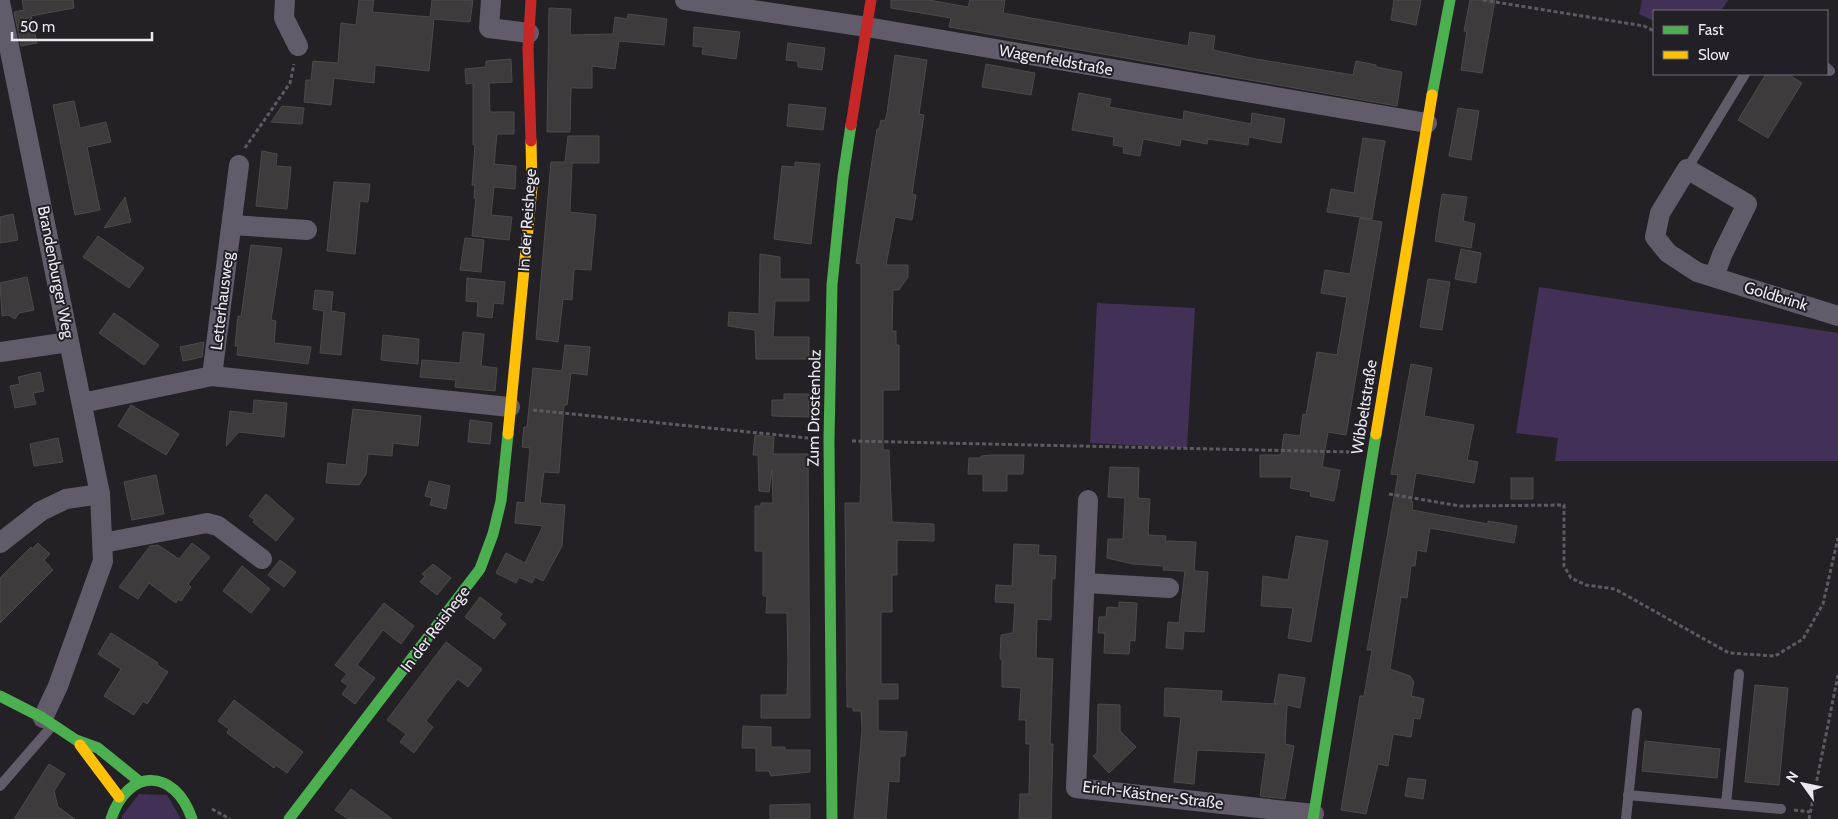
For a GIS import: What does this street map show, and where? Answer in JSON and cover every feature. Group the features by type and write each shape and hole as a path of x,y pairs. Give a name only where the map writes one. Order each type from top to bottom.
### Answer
{"street":[{"path":"285,0 284,18 298,46"},
{"path":"491,0 488,28 529,33"},
{"name":"In der Reishege","path":"289,819 480,569 493,534 501,501 532,188 529,33 531,0"},
{"name":"Wagenfeldstraße","path":"685,0 867,27 1427,123"},
{"name":"Zum Drostenholz","path":"832,819 829,440 832,285 836,230 871,0"},
{"name":"Wibbeltstraße","path":"1314,816 1427,123 1450,0"},
{"name":"Brandenburger Weg","path":"0,2 100,494 103,561 58,686 48,721"},
{"name":"Letterhausweg","path":"212,376 239,165"},
{"path":"1687,169 1747,204 1722,255 1714,277"},
{"name":"Goldbrink","path":"1687,169 1660,212 1654,237 1668,253 1697,272 1838,316"},
{"path":"232,225 306,230"},
{"path":"0,352 69,342"},
{"path":"82,403 212,376 510,408"},
{"path":"0,543 41,511 66,499 100,494"},
{"name":"Erich-Kästner-Straße","path":"1088,500 1076,788 1314,816"},
{"path":"103,543 207,523 218,526 262,559"},
{"path":"1085,583 1169,588"},
{"path":"0,696 48,721 76,740 98,748 140,782"},
{"path":"76,740 119,797"},
{"path":"111,819 119,797 140,782 155,781 170,785 186,799 192,819"}],"lane":[{"path":"1687,169 1743,75"},
{"path":"1726,804 1739,674"},
{"path":"1626,819 1637,713"},
{"path":"0,786 48,721"},
{"path":"1628,795 1781,809"}],"path":[{"path":"1483,0 1644,26 1653,30"},
{"path":"239,165 247,144 290,83 298,46"},
{"path":"510,408 829,440 1373,453"},
{"path":"1366,491 1460,506 1564,504 1564,566 1570,578 1586,585 1615,589 1729,652 1774,656 1803,639 1823,604 1838,538"},
{"path":"1809,819 1838,675"}],"shaded area":[{"path":"1642,0 1728,0 1722,10 1653,10 1653,21 1639,14"},
{"path":"1539,287 1838,333 1838,461 1555,461 1558,438 1516,433"},
{"path":"1097,303 1195,308 1187,448 1090,443"},
{"path":"139,794 167,795 181,819 122,819 122,816"}],"building":[{"path":"22,0 73,0 74,8 31,16 37,43 21,46 14,12 24,10"},
{"path":"359,0 374,0 372,12 430,17 432,0 473,0 470,22 434,19 429,71 375,65 374,83 334,78 331,105 304,102 306,80 311,80 313,61 338,63 341,23 356,25"},
{"path":"891,0 929,0 968,7 970,0 1005,0 1003,13 1188,46 1190,32 1215,36 1213,50 1256,59 1353,75 1356,61 1376,65 1376,67 1402,72 1397,106 949,27 951,18 891,8"},
{"path":"1394,0 1421,0 1416,25 1391,20"},
{"path":"1470,0 1495,0 1482,73 1461,70 1467,31 1464,31"},
{"path":"549,8 571,9 570,35 613,34 615,17 627,19 628,14 667,19 664,45 619,41 615,69 592,66 592,88 571,88 570,132 547,132"},
{"path":"694,27 740,32 736,59 702,54 703,47 693,46"},
{"path":"788,43 825,48 822,70 798,67 798,61 786,60"},
{"path":"895,55 927,60 919,114 924,115 912,194 916,195 912,220 895,217 886,265 908,265 908,277 899,290 893,290 892,331 896,331 896,345 899,345 899,390 883,390 883,450 889,450 892,522 934,524 934,541 897,540 897,575 892,575 892,612 881,612 881,684 898,684 898,699 878,699 878,731 907,732 905,756 900,756 899,782 889,781 886,819 854,819 862,731 861,711 853,711 853,707 847,707 845,503 860,503 861,264 856,263 877,129 879,129 881,120 885,121 887,113"},
{"path":"511,59 512,82 489,83 490,112 514,112 514,134 497,134 494,164 516,166 515,189 494,187 491,215 512,217 509,240 472,236 476,198 474,198 475,185 472,185 475,145 473,145 473,83 466,84 465,69 486,67 486,61"},
{"path":"986,64 1035,73 1031,95 982,87"},
{"path":"1765,75 1790,75 1802,83 1768,138 1738,120"},
{"path":"1079,93 1111,99 1109,107 1183,120 1184,111 1251,124 1252,113 1285,119 1281,143 1249,137 1248,145 1208,139 1207,144 1181,139 1180,146 1143,139 1140,156 1123,153 1124,147 1113,145 1114,137 1072,130"},
{"path":"74,101 80,128 106,122 111,142 87,147 100,210 75,215 53,105"},
{"path":"789,104 826,108 823,130 787,126"},
{"path":"282,106 304,108 302,124 271,122"},
{"path":"1458,108 1479,111 1471,160 1449,156"},
{"path":"568,136 599,136 599,163 572,163 570,212 596,215 591,270 574,269 572,300 563,299 558,342 536,339 551,162 565,162"},
{"path":"1363,138 1385,141 1372,219 1327,212 1331,189 1354,193"},
{"path":"262,151 277,154 276,166 291,167 287,209 256,206"},
{"path":"795,162 820,164 811,244 774,239 782,166 795,167"},
{"path":"334,182 370,184 368,202 360,201 355,254 327,251"},
{"path":"1442,194 1467,197 1463,221 1475,224 1471,248 1435,241"},
{"path":"125,197 131,222 104,228"},
{"path":"13,214 18,240 0,243 0,217"},
{"path":"1360,218 1382,222 1346,435 1328,432 1322,467 1340,470 1334,501 1310,496 1311,492 1290,488 1292,477 1260,477 1260,455 1281,455 1284,434 1300,436 1303,414 1306,415 1317,352 1337,355 1347,297 1321,293 1325,270 1350,274"},
{"path":"98,236 144,268 129,288 83,257"},
{"path":"465,238 484,240 481,272 460,270"},
{"path":"251,245 282,248 271,320 276,321 274,343 311,347 308,364 237,355 238,346 235,346 238,316 241,317"},
{"path":"1461,249 1481,253 1476,283 1455,279"},
{"path":"760,254 780,257 780,279 809,279 809,301 775,301 773,337 809,337 809,359 756,359 755,330 728,326 729,312 759,314"},
{"path":"27,277 34,310 19,313 15,319 8,315 2,316 0,283"},
{"path":"467,278 505,282 503,304 494,303 492,318 477,316 478,302 466,301"},
{"path":"1428,279 1450,282 1442,330 1420,327"},
{"path":"315,290 333,292 331,311 345,313 341,355 320,353 324,311 313,309"},
{"path":"114,313 159,345 144,365 99,333"},
{"path":"463,332 484,334 481,366 497,368 495,391 455,387 456,380 420,377 422,360 460,363"},
{"path":"383,335 419,339 418,364 381,360"},
{"path":"204,342 202,357 183,361 180,347"},
{"path":"565,345 590,347 587,375 571,373 567,405 564,405 559,473 544,472 540,503 565,505 562,546 543,581 535,577 532,583 519,577 516,583 496,573 506,553 525,563 543,526 515,523 517,502 525,503 530,448 522,447 524,427 527,427 533,368 562,371"},
{"path":"1411,364 1432,368 1424,416 1474,425 1467,460 1478,462 1474,483 1416,473 1411,502 1413,502 1412,510 1488,524 1488,521 1517,526 1514,543 1430,528 1426,552 1417,550 1415,566 1411,566 1407,598 1401,597 1390,669 1410,676 1414,682 1411,696 1424,699 1420,719 1414,718 1411,737 1393,734 1388,766 1378,764 1366,814 1341,810 1360,696 1364,696 1372,650 1367,650 1398,475 1391,474"},
{"path":"40,372 44,391 33,393 36,404 15,408 10,386 20,384 18,377"},
{"path":"784,394 809,394 809,417 772,416 772,400 784,400"},
{"path":"254,400 287,403 284,437 239,432 226,446 230,411 253,414"},
{"path":"131,405 179,434 166,455 118,426"},
{"path":"353,409 421,416 418,446 393,443 392,456 368,454 366,474 359,485 326,483 328,463 346,465"},
{"path":"470,420 492,423 490,444 468,442"},
{"path":"755,435 774,437 773,454 808,454 810,718 761,718 761,695 787,695 787,613 766,613 767,596 763,596 763,551 755,551 755,506 761,506 761,503 773,503 772,469 769,492 759,491 758,455 753,455"},
{"path":"58,438 63,462 34,466 30,444"},
{"path":"1024,455 1023,474 1007,474 1007,491 983,491 983,474 968,474 969,458 981,458 981,456"},
{"path":"1110,467 1139,468 1138,498 1150,499 1148,535 1166,536 1165,541 1196,542 1194,571 1208,572 1204,632 1184,631 1183,649 1166,648 1168,622 1179,623 1185,571 1163,570 1164,566 1133,564 1107,558 1108,539 1123,539 1125,498 1108,497"},
{"path":"156,475 164,514 132,520 124,482"},
{"path":"1511,478 1533,478 1533,499 1511,499"},
{"path":"429,481 450,486 446,509 430,505 432,498 425,496"},
{"path":"266,494 294,519 276,541 253,522 255,520 249,516"},
{"path":"1296,536 1328,541 1311,642 1288,638 1293,608 1261,606 1263,576 1288,580"},
{"path":"38,543 50,554 44,560 53,570 0,623 0,578 31,547 32,549"},
{"path":"192,543 210,557 188,584 191,587 181,601 178,599 176,603 149,583 138,599 119,587 150,546 158,545 179,559"},
{"path":"1014,544 1039,545 1038,555 1056,556 1055,579 1052,579 1051,620 1037,619 1036,658 1053,659 1050,744 1053,744 1051,819 1019,819 1020,794 1029,794 1030,744 1026,744 1026,720 1019,720 1021,688 1002,687 1002,659 1000,659 1001,635 1013,633 1015,603 995,602 996,585 1012,586"},
{"path":"280,560 296,572 284,587 268,575"},
{"path":"433,564 451,578 437,595 420,582 425,576 422,574"},
{"path":"242,566 270,589 251,613 223,591"},
{"path":"480,597 502,614 499,618 506,624 494,639 465,617"},
{"path":"1119,602 1137,603 1135,641 1130,640 1129,654 1104,653 1105,633 1098,633 1099,617 1106,617 1107,607 1119,608"},
{"path":"384,603 414,626 401,644 383,630 357,665 375,678 355,704 342,694 348,686 341,681 347,674 335,665"},
{"path":"111,633 158,663 157,665 168,672 147,704 143,701 134,715 104,696 121,669 98,654"},
{"path":"446,642 482,669 468,687 458,679 445,695 426,721 433,727 414,753 400,742 406,734 387,720"},
{"path":"1279,674 1305,678 1300,708 1287,705 1285,744 1294,746 1285,799 1260,796 1266,753 1197,750 1194,784 1174,782 1181,717 1164,716 1165,688 1222,691 1221,701 1278,704 1274,703"},
{"path":"1755,685 1788,688 1779,785 1745,782"},
{"path":"234,700 303,752 287,773 276,765 274,768 227,733 229,729 218,721"},
{"path":"1098,704 1120,705 1120,731 1136,747 1109,773 1093,756 1097,753"},
{"path":"743,726 771,727 771,747 785,747 785,750 810,750 810,772 771,776 769,771 756,771 756,748 742,748"},
{"path":"1645,741 1720,749 1717,778 1642,771"},
{"path":"49,764 65,774 54,791 58,807 75,819 14,819"},
{"path":"1408,778 1426,780 1423,799 1405,796"},
{"path":"351,789 392,819 348,819 335,810"},
{"path":"810,804 810,819 770,819 770,805"}],"traffic: fast":[{"path":"1432,95 1450,0"},
{"path":"832,819 829,440 832,285 843,177 851,125"},
{"path":"289,819 480,569 493,534 501,501 508,434"},
{"path":"1313,819 1376,434"},
{"path":"0,696 43,718 76,740 98,748 140,782"},
{"path":"111,819 119,802 128,790 140,783 152,780 163,783 175,790 184,802 192,819"}],"traffic: slow":[{"path":"1376,434 1432,95"},
{"path":"508,434 532,187 531,141"},
{"path":"80,745 119,797"}],"traffic: jam":[{"path":"531,0 528,49 531,141"},
{"path":"851,125 871,0"}]}
